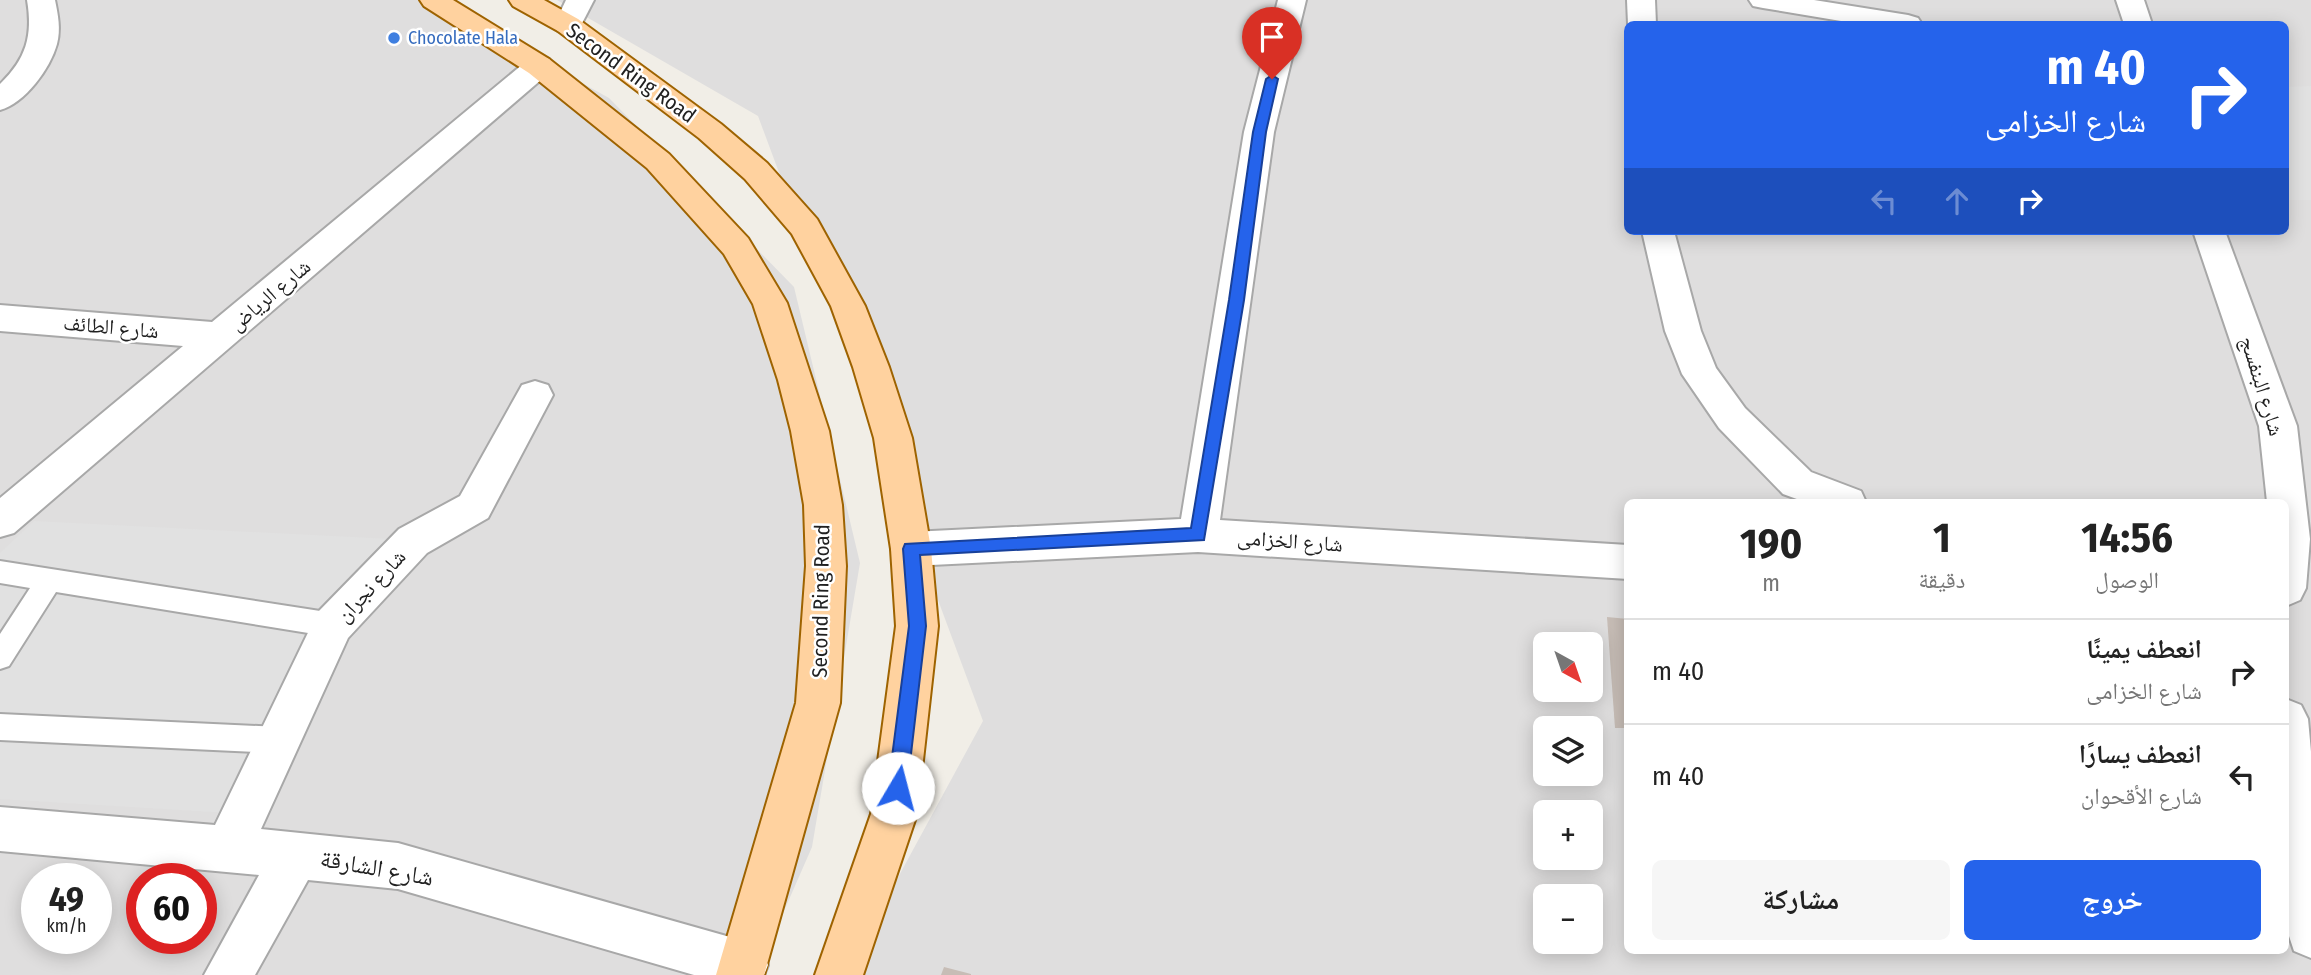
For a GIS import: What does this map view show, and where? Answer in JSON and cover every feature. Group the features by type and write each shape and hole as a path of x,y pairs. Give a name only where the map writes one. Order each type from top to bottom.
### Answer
{"main road":[{"name":"Second Ring Road","path":"435,0 539,66 658,161 736,246 770,303 810,431 823,505 826,566 818,703 742,970"},
{"name":"Second Ring Road","path":"523,0 574,13 756,171 804,227 849,306 871,367 893,438 911,549 917,626 894,814 839,975"}],"street":[{"path":"5,91 42,52 47,25 41,0"},
{"path":"1198,535 1236,300 1259,132 1292,0"},
{"path":"1641,0 1643,21"},
{"path":"1763,0 1890,21"},
{"path":"2130,0 2137,21"},
{"name":"شارع الرياض","path":"0,521 539,66"},
{"path":"1659,235 1683,331 1700,374 1788,493 1827,499"},
{"name":"شارع البنفسج","path":"2211,235 2278,426 2289,499"},
{"name":"شارع الطائف","path":"0,318 221,336"},
{"name":"شارع نجران","path":"228,849 333,625 413,541 474,507 535,395"},
{"name":"شارع البنفسج","path":"2289,500 2295,540 2289,572"},
{"name":"شارع الخزامى","path":"911,549 1198,535 1624,562"},
{"path":"2289,744 2311,934"},
{"name":"شارع الشارقة","path":"0,829 398,866 742,970"},
{"path":"228,975 296,855"}],"lane":[{"path":"0,572 333,625"},
{"path":"0,657 49,580"},
{"path":"0,727 279,740"}],"shaded area":[{"path":"0,0 432,0 609,98 794,287 860,563 812,847 756,975 0,975"},
{"path":"557,0 2311,0 2311,975 845,975 983,721 758,116"},
{"path":"2311,86 2311,200 2289,200 2289,87"},
{"path":"34,521 392,539 229,813 0,799 0,553"}],"building":[{"path":"1607,617 1624,619 1624,728 1615,728"},
{"path":"944,967 971,974 971,975 941,975"}],"place":[{"name":"Chocolate Hala","path":"394,38"}],"route":[{"path":"898,788 917,626 911,549 1198,535 1236,300 1259,132 1272,79"}]}
